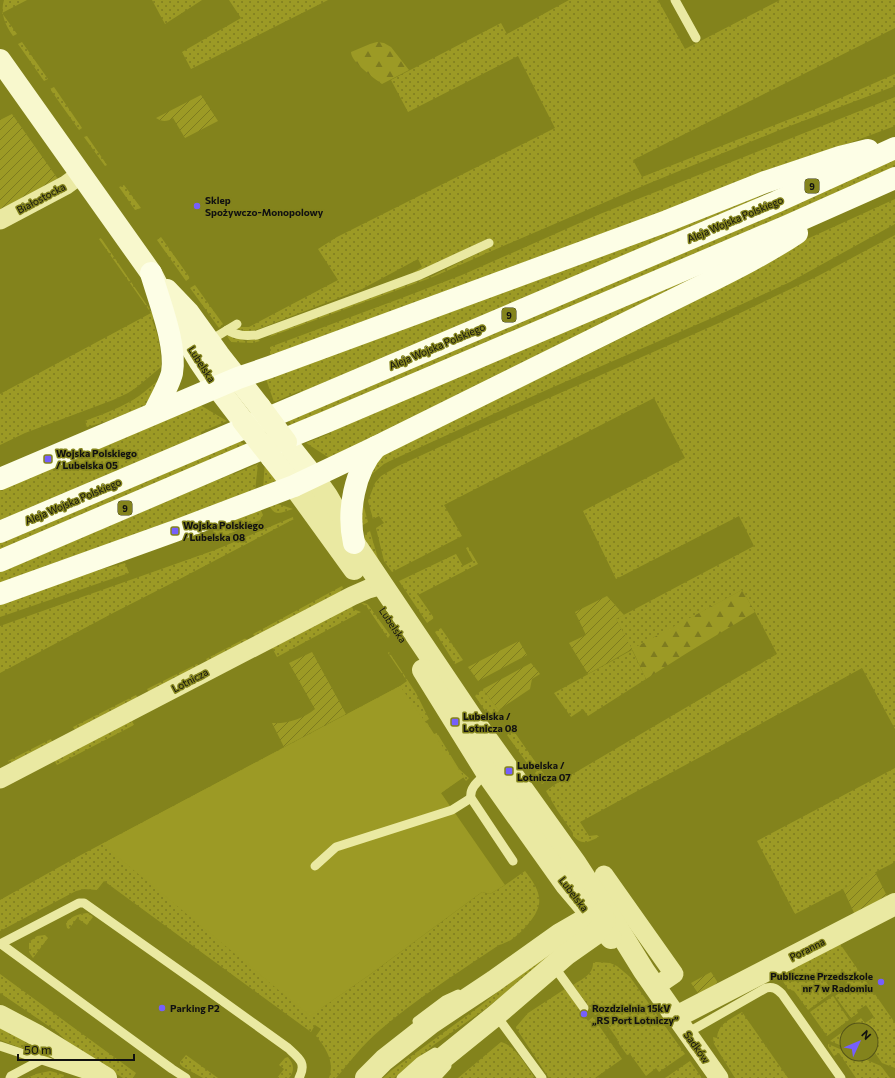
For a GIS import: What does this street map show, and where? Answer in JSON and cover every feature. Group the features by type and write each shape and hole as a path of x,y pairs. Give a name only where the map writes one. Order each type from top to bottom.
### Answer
{"main road":[{"name":"Lubelska","path":"0,60 151,274 175,320 203,366 239,416 294,486"},
{"path":"0,479 238,378 667,221 765,182 840,157 895,144"},
{"name":"Aleja Wojska Polskiego","path":"0,532 736,219 895,148"},
{"name":"9","path":"0,561 895,178"},
{"path":"0,594 175,531 294,486 648,313 746,263 783,243 848,199"},
{"name":"Lubelska","path":"151,274 188,312 218,335 238,378 313,476"},
{"path":"151,274 170,336 172,357 172,376 154,413"},
{"path":"354,542 352,526 354,491 364,463 369,454 376,447"}],"street":[{"name":"Białostocka","path":"0,220 66,185 81,174"},
{"name":"Lubelska","path":"313,476 327,496 354,542 375,587"},
{"name":"Lubelska","path":"294,486 335,542 375,587 494,766 566,885 649,979 681,1025"},
{"name":"Lotnicza","path":"0,779 352,596 375,587"},
{"name":"Lubelska","path":"494,766 576,864 600,884 603,928"},
{"path":"600,884 674,974 649,979"},
{"path":"566,885 575,903 577,912 568,929"},
{"name":"Poranna","path":"681,1025 895,904"},
{"path":"364,1078 384,1060 431,1023 568,929 581,921 603,928"},
{"path":"418,1078 496,1015 553,965 603,928"},
{"path":"3,1012 38,1036 106,1078"},
{"name":"Sadków","path":"681,1025 719,1078"}],"lane":[{"path":"675,0 696,38"},
{"path":"218,335 257,335 420,275 489,243"},
{"path":"218,335 236,324"},
{"path":"494,766 477,782 470,794 471,798 513,861"},
{"path":"315,866 336,847 452,810 471,798"},
{"path":"186,1078 0,944 79,903 84,903 288,1048 299,1058 302,1065 302,1071 299,1078"},
{"path":"553,965 584,1008"},
{"path":"450,1022 494,981"},
{"path":"412,1024 445,1000 469,989 494,981"},
{"path":"681,1025 766,988 776,988 782,994 841,1078"},
{"path":"401,1078 420,1061 496,1015"},
{"path":"436,1078 496,1015"},
{"path":"496,1015 542,1078"},
{"path":"364,1078 382,1052 392,1042"},
{"path":"0,1046 95,1078"},
{"path":"372,1078 402,1057"},
{"path":"10,1078 11,1076 41,1060"}],"green space":[{"path":"4,0 27,0 3,13"},
{"path":"152,0 202,0 165,24"},
{"path":"229,0 328,0 191,69 182,52 241,18"},
{"path":"569,0 658,0 685,49 780,0 895,0 895,28 633,160 642,177 818,108 895,74 895,86 782,129 645,185 433,277 269,337 273,334 355,303 432,276 492,246 489,238 411,274 422,267 418,259 362,289 261,328 243,331 237,328 249,327 338,280 318,249 337,237 555,128 518,56 408,112 391,80 501,23 507,34"},
{"path":"3,14 17,34 13,36 8,28"},
{"path":"22,42 48,79 44,81 18,44"},
{"path":"377,42 384,43 391,47 409,70 382,84 364,70 352,56 351,52"},
{"path":"54,87 82,128 79,130 50,89"},
{"path":"201,95 218,121 185,138 173,118 164,121 156,118"},
{"path":"895,97 895,126 273,356 270,354 270,347 462,275 600,214"},
{"path":"12,114 60,182 0,213 0,120"},
{"path":"87,136 107,165 105,166 84,137"},
{"path":"895,159 895,168 879,175 292,426 288,420"},
{"path":"124,185 141,208 135,210 119,187"},
{"path":"759,194 759,198 301,393 300,391 274,402 266,379"},
{"path":"895,199 895,224 790,282 392,460 384,464 372,474 377,458 668,315 716,290 771,256"},
{"path":"895,235 895,729 862,668 580,822 589,836 597,835 599,837 589,842 583,842 573,836 573,833 546,791 777,654 742,590 632,650 616,619 754,546 739,516 616,579 583,511 685,458 654,398 444,505 462,536 392,572 384,561 376,528 384,523 379,516 373,519 368,501 375,483 381,476 398,466 719,323 818,276"},
{"path":"161,237 190,278 186,281 157,240"},
{"path":"101,238 153,314 155,319 152,320 159,343 161,367 128,393 25,433 0,445 0,394 151,313 99,239"},
{"path":"752,252 331,459 306,443 331,433 331,431"},
{"path":"195,285 223,324 219,328 190,288"},
{"path":"227,336 245,341 257,339 260,341 253,343 231,342"},
{"path":"159,380 152,398 140,408 113,420 87,427 85,421 126,404"},
{"path":"200,405 227,421 201,432 202,435 0,521 0,490"},
{"path":"240,440 245,446 0,552 0,543"},
{"path":"265,461 279,480 263,489"},
{"path":"258,464 255,491 0,585 0,572"},
{"path":"276,504 293,509 276,513 269,505"},
{"path":"363,504 368,522 363,525 358,523"},
{"path":"260,508 263,515 260,520 216,540 213,530 226,522"},
{"path":"293,517 294,519 0,673 0,626 215,550"},
{"path":"370,531 379,562 364,539 365,534"},
{"path":"468,547 478,564 418,595 434,618 427,623 399,581 456,554 463,566 473,561 466,548"},
{"path":"125,563 129,573 0,617 0,605 91,572"},
{"path":"342,586 343,593 257,639 253,634"},
{"path":"742,590 755,612 646,679 632,649"},
{"path":"607,596 624,615 616,619 632,649 588,674 569,643 586,635 575,612"},
{"path":"360,602 369,606 390,635 388,638 367,607"},
{"path":"351,605 353,609 361,612 277,657 271,646"},
{"path":"441,628 463,660 455,664 435,632"},
{"path":"246,638 248,642 209,663 206,659"},
{"path":"519,641 527,655 478,681 468,667"},
{"path":"632,650 646,679 588,716 583,709 571,717 554,693"},
{"path":"312,652 346,714 284,747 272,723 283,723 295,720 305,716 315,709 289,663"},
{"path":"389,652 416,693 429,719 426,721 434,734 437,733 459,769 469,778 466,781 463,777 441,793 399,697 321,1008 368,976 482,892 490,894 525,871 533,882 539,895 539,904 538,909 532,919 515,937 504,944 499,945 454,975 394,1018 368,1041 336,1078 329,1078 331,1072 330,1061 326,1050 316,1036 321,1029 315,1025 311,1032 104,881 97,890 84,889 76,891 0,931 0,900 79,856 407,681 388,653"},
{"path":"531,663 540,674 532,679 530,689 499,711 483,689"},
{"path":"197,664 200,667 150,694 147,689"},
{"path":"400,686 464,777 441,793 505,885 490,894 482,892 368,976 310,1016 102,844"},
{"path":"483,689 499,711 490,718 475,696"},
{"path":"136,695 139,700 76,732 73,727"},
{"path":"131,719 134,725 57,765 54,760"},
{"path":"513,730 548,780 542,784 535,773 537,771 530,761 527,763 507,735"},
{"path":"51,739 53,744 12,766 8,761"},
{"path":"895,768 895,862 795,914 757,841"},
{"path":"875,872 889,900 856,917 843,889"},
{"path":"87,913 93,917 87,925 77,918 69,929 67,928 66,923 70,919"},
{"path":"45,935 48,938 33,958 29,952 29,942 37,936"},
{"path":"838,941 895,1023 895,1068 882,1063 879,1059 879,1022 866,1022 874,1017 866,1005 857,1011 858,1013 851,1018 835,996 849,987 839,973 826,982 833,992 808,1010 794,991 788,989 778,974"},
{"path":"558,944 561,948 484,1010 435,1044 394,1078 383,1078 480,1006"},
{"path":"593,963 610,963 617,966 630,977 685,1054 659,1072 656,1068 646,1076 630,1054 627,1055 599,1013 595,1015 573,985 589,974 593,967"},
{"path":"711,972 720,986 700,996 691,983"},
{"path":"0,974 136,1073 133,1078 123,1078 74,1048 56,1031 0,993"},
{"path":"565,989 588,1021 593,1017 622,1059 595,1078 549,1078 516,1028 528,1013"},
{"path":"833,996 849,1020 846,1022 839,1022 839,1027 827,1036 810,1012"},
{"path":"742,1012 788,1078 735,1078 714,1044 713,1037 717,1038 722,1025"},
{"path":"861,1018 864,1022 855,1022"},
{"path":"0,1025 52,1056 47,1058 0,1040"},
{"path":"839,1034 839,1045 830,1041"},
{"path":"501,1042 516,1052 535,1078 458,1078"},
{"path":"828,1044 839,1049 839,1053 834,1056 828,1047"},
{"path":"186,1055 218,1078 203,1078 183,1067 180,1062"},
{"path":"288,1057 292,1062 293,1068 291,1075 289,1078 277,1078 284,1069 279,1065 285,1058"},
{"path":"690,1061 702,1078 665,1078 668,1076"},
{"path":"845,1062 872,1062 881,1066 890,1078 856,1078"},
{"path":"50,1071 64,1075 63,1078 27,1078 36,1074"}],"place":[{"name":"Sklep Spożywczo-Monopolowy","path":"197,206"},
{"name":"Wojska Polskiego / Lubelska 05","path":"48,459"},
{"name":"Wojska Polskiego / Lubelska 08","path":"175,531"},
{"name":"Lubelska / Lotnicza 08","path":"455,722"},
{"name":"Lubelska / Lotnicza 07","path":"509,771"},
{"name":"Publiczne Przedszkole nr 7 w Radomiu","path":"881,982"},
{"name":"Parking P2","path":"162,1008"},
{"name":"Rozdzielnia 15kV „RS Port Lotniczy”","path":"584,1014"}]}
